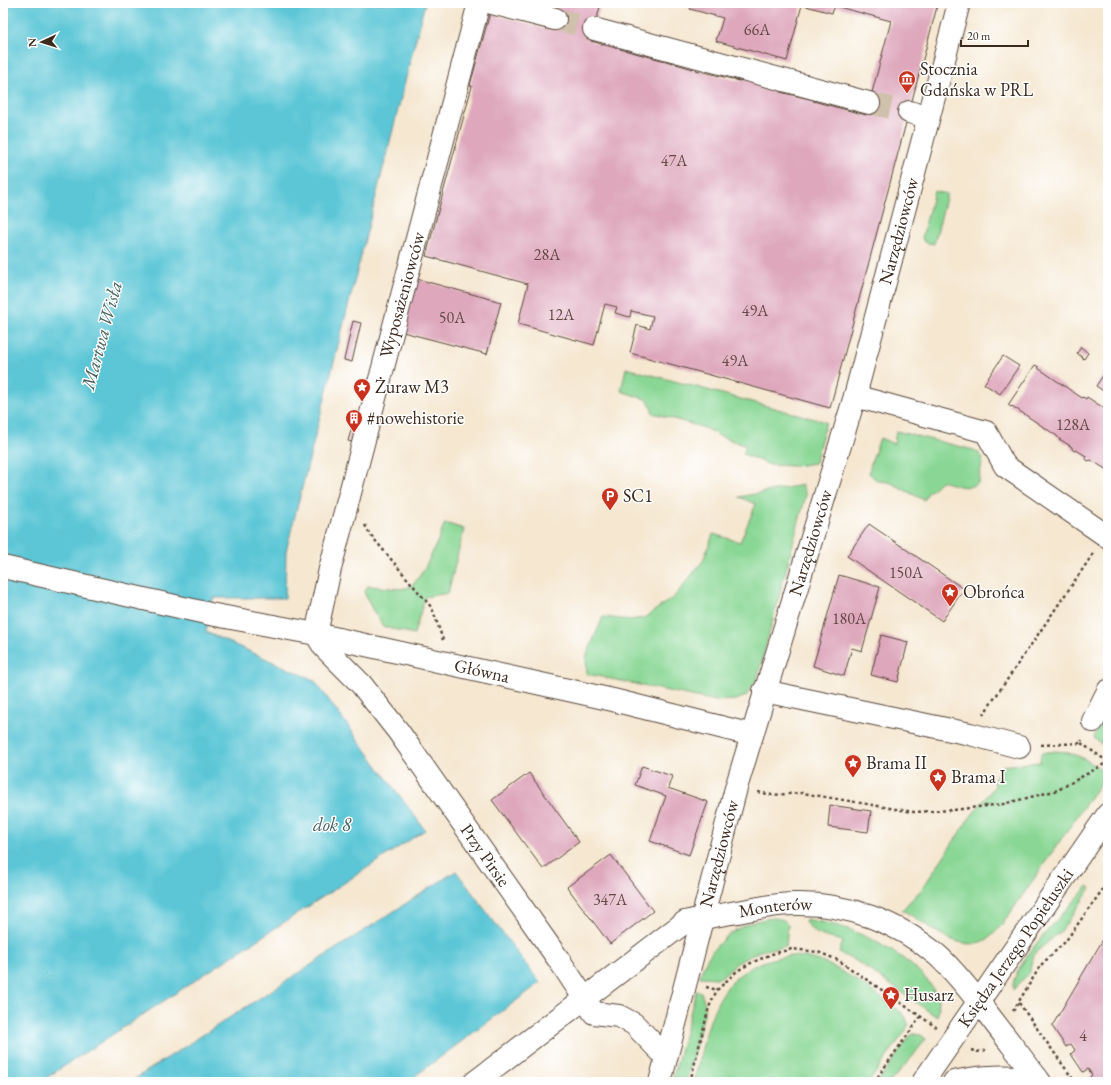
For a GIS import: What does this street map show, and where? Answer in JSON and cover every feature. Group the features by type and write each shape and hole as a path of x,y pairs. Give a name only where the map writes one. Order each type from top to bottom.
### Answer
{"street":[{"name":"Wyposażeniowców","path":"316,634 330,569 479,3"},
{"path":"492,3 554,19"},
{"name":"Narzędziowców","path":"660,1082 736,788 764,691 855,396 919,115 959,3"},
{"path":"594,29 870,103"},
{"path":"855,396 986,432 1006,466 1107,537"},
{"name":"Główna","path":"3,567 210,614 316,634 613,700 752,735"},
{"name":"Przy Pirsie","path":"316,634 324,647 361,684 398,731 594,1013 620,1016 634,1024 666,1057"},
{"path":"764,691 970,734 1019,747"},
{"path":"1093,721 1106,695"},
{"name":"Księdza Jerzego Popiełuszki","path":"923,1082 1108,814"},
{"name":"Monterów","path":"475,1082 685,922 780,904 833,907 856,911 895,927 918,940 938,956 959,977 1038,1080"},
{"path":"954,1082 968,1078 993,1076 1038,1080"}],"path":[{"path":"349,498 369,533 432,608 441,630 449,664"},
{"path":"988,707 1107,537"},
{"path":"1080,744 1093,721"},
{"path":"736,788 772,794 802,793 914,812 953,810 1003,804 1058,790 1108,762 1080,744 1048,744"},
{"path":"690,1082 709,1007 717,990 737,971 772,954 792,949 818,952 838,960"},
{"path":"1019,1003 1075,1082"},
{"path":"874,1082 921,1016"}],"green space":[{"path":"934,191 947,194 934,244 924,242 922,238"},
{"path":"626,368 826,422 815,463 795,466 770,465 743,454 746,446 717,435 705,428 653,413 648,400 621,391"},
{"path":"896,431 974,450 980,454 983,459 978,483 964,487 941,481 929,491 924,500 889,482 877,481 869,473 880,438 894,444"},
{"path":"802,485 806,495 757,679 746,696 736,700 716,701 587,674 586,657 603,617 629,620 644,618 674,597 703,561 713,534 740,542 756,504 739,497"},
{"path":"445,523 464,529 448,593 425,597 414,634 384,627 372,609 364,592 368,586 406,588 412,585 418,579 429,560"},
{"path":"1108,712 1108,749 1094,737 1098,727"},
{"path":"1056,751 1077,756 1107,773 1004,922 994,934 986,940 975,944 964,943 942,935 902,910 922,889 968,820 995,786 994,780 1002,766 1040,762 1041,753"},
{"path":"1088,886 1091,888 1062,930 1035,953 1030,972 1013,990 1014,979 1030,951"},
{"path":"770,918 782,919 788,924 786,946 760,951 737,963 721,977 700,977 706,961 716,947 729,935 746,925"},
{"path":"806,919 858,933 891,950 922,974 933,988 938,1002 937,1017 856,961 839,953 843,941 817,934 805,922"},
{"path":"788,956 822,962 841,971 892,1005 905,1016 908,1023 906,1030 869,1082 694,1082 711,1018 719,1000 730,984 744,971 763,962"},
{"path":"696,991 701,992 705,1005 704,1014 686,1082 672,1082"},
{"path":"914,1034 921,1035 926,1039 890,1082 878,1082 910,1036"}],"water":[{"path":"3,3 425,3 286,551 285,598 213,598 206,632 314,680 425,830 40,1082 3,1082"},
{"path":"456,871 540,983 407,1082 130,1082"}],"building":[{"path":"559,3 601,3 591,41 616,48 616,46 620,47 620,49 673,63 676,62 676,64 693,69 694,67 697,68 696,70 740,81 742,73 782,84 780,92 866,115 891,21 835,6 832,13 802,5 787,61 716,41 723,18 690,9 692,3 938,3 830,408 630,353 637,325 650,329 653,316 631,311 630,317 615,313 617,307 605,304 594,345 518,324 528,284 426,256 490,13 551,30"},
{"path":"417,279 501,302 487,354 403,332"},
{"name":"Żuraw M3","path":"353,321 361,323 352,362 344,360"},
{"path":"1081,347 1088,353 1084,359 1077,353"},
{"path":"1003,356 1019,366 1000,394 984,384"},
{"path":"1035,365 1082,398 1083,397 1086,399 1087,397 1108,411 1108,470 1091,460 1088,461 1086,456 1076,450 1074,451 1072,447 1060,440 1057,436 1012,406 1011,407 1008,405"},
{"path":"1108,368 1108,394 1096,386"},
{"name":"#nowehistorie","path":"353,423 361,425 356,443 348,441"},
{"path":"869,524 964,589 942,621 847,556"},
{"path":"839,575 880,587 862,651 852,648 844,676 813,666"},
{"path":"881,635 908,642 898,682 871,675"},
{"path":"642,766 672,776 668,788 708,802 689,855 650,841 666,796 635,785"},
{"path":"529,773 579,842 543,869 492,800"},
{"path":"830,805 871,811 868,832 828,827"},
{"path":"611,855 653,911 610,944 567,887"},
{"path":"1108,931 1108,1082 1090,1082 1088,1079 1092,1075 1088,1069 1083,1072 1071,1054 1075,1050 1071,1044 1066,1047 1052,1026"}],"tunnel":[{"path":"555,19 594,29"},
{"path":"869,103 909,112"}],"place":[{"name":"Stocznia Gdańska w PRL","path":"907,94"},
{"name":"Żuraw M3","path":"362,402"},
{"name":"#nowehistorie","path":"354,433"},
{"name":"SC1","path":"610,511"},
{"name":"Obrońca","path":"950,607"},
{"name":"Brama II","path":"853,778"},
{"name":"Brama I","path":"938,792"},
{"name":"Husarz","path":"891,1010"}],"water label":[{"name":"Martwa Wisła","path":"101,335"},
{"name":"dok 8","path":"332,824"}]}
